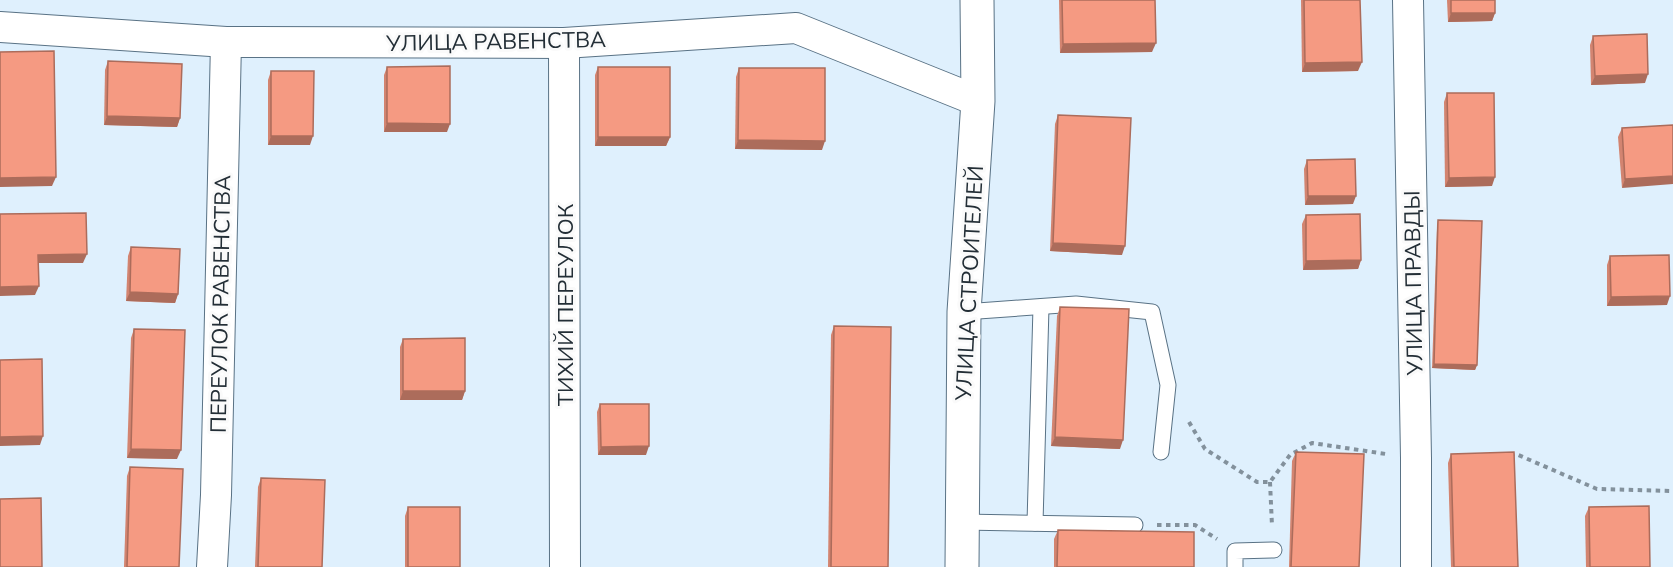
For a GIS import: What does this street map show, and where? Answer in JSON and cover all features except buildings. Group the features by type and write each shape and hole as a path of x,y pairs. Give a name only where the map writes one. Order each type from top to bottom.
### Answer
{"street":[{"name":"УЛИЦА СТРОИТЕЛЕЙ","path":"962,567 964,312 978,101 977,0"},
{"name":"УЛИЦА ПРАВДЫ","path":"1408,0 1416,567"},
{"name":"УЛИЦА РАВЕНСТВА","path":"0,27 226,42 564,43 796,28 978,101"},
{"name":"ПЕРЕУЛОК РАВЕНСТВА","path":"212,567 216,495 226,42"},
{"name":"ТИХИЙ ПЕРЕУЛОК","path":"564,43 565,567"}],"lane":[{"path":"964,312 1076,304 1152,312 1168,385 1161,452"},
{"path":"1035,523 1041,307"},
{"path":"962,522 1135,525"},
{"path":"1235,559 1274,550"}],"path":[{"path":"1270,482 1274,550"},
{"path":"1135,525 1194,525 1235,559"}]}
